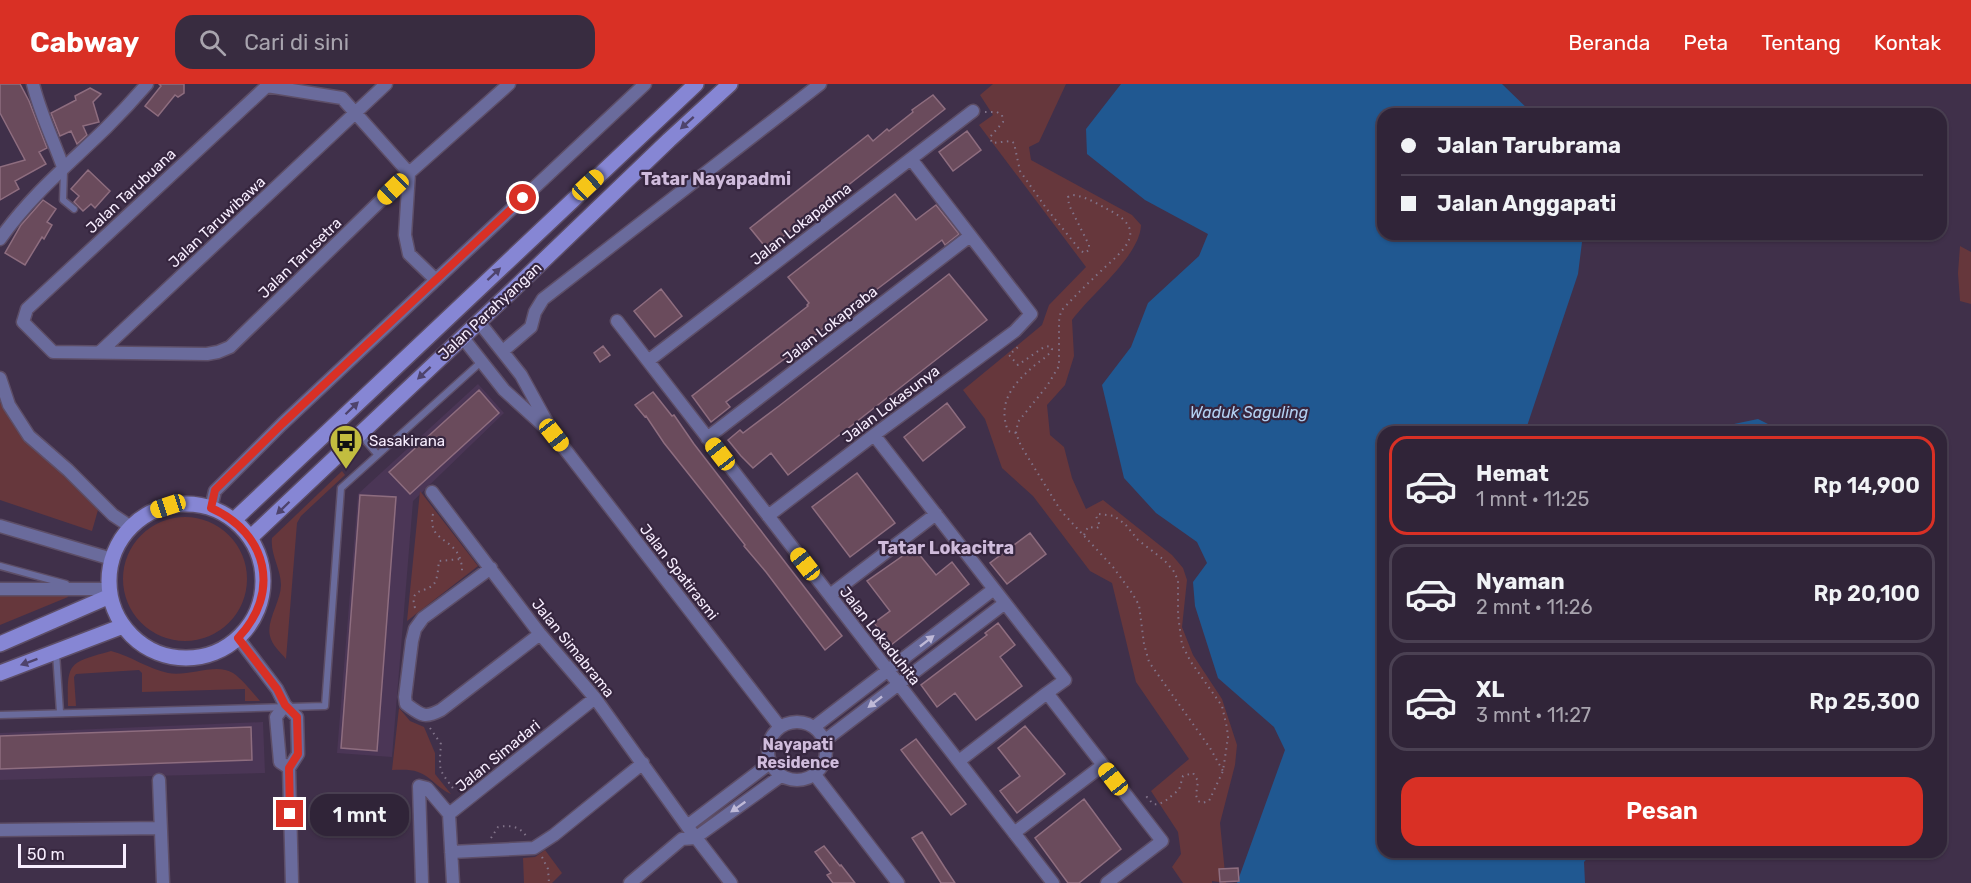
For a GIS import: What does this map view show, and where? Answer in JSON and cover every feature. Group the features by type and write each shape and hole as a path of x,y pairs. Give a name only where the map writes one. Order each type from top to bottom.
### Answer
{"main road":[{"name":"Jalan Parahyangan","path":"234,520 696,84"},
{"name":"Jalan Parahyangan","path":"250,538 730,84"},
{"path":"653,124 669,140"},
{"path":"190,505 211,508 234,520 250,538 262,563 263,590 255,616 238,638 227,647 213,653 200,657 178,657 157,652 144,646 123,626 115,612 110,593 109,574 112,558 122,538 131,527 155,511 168,506 190,505"},
{"path":"0,644 110,593"},
{"path":"0,673 123,626"}],"street":[{"path":"33,84 39,107 53,137 63,167"},
{"path":"0,239 20,211 147,84"},
{"name":"Jalan Taruwibawa","path":"100,352 386,84"},
{"name":"Jalan Tarusetra","path":"100,352 207,354 230,347 409,173 509,84"},
{"path":"211,508 215,490 282,424 645,84"},
{"path":"503,351 531,327 535,312 543,299 820,84"},
{"path":"268,85 342,98 409,173 405,235 409,254 436,280"},
{"name":"Jalan Tarubuana","path":"100,352 54,352 23,322 27,309 268,85"},
{"name":"Jalan Lokapadma","path":"648,361 973,111"},
{"path":"911,159 970,236"},
{"name":"Jalan Lokasunya","path":"768,516 1014,331 1031,314 970,236"},
{"name":"Jalan Lokapraba","path":"708,438 970,236"},
{"name":"Jalan Lokaduhita","path":"617,321 1053,883"},
{"name":"Jalan Spatirasmi","path":"479,322 521,375 554,435 780,727"},
{"name":"Jalan Spatirasmi","path":"463,338 504,390 554,435"},
{"path":"0,378 9,405 29,436 68,470 113,515 131,527"},
{"path":"874,435 1065,680 958,761"},
{"name":"Jalan Simabrama","path":"435,497 540,634 595,698 687,826 689,838 730,883"},
{"path":"830,595 936,514"},
{"path":"0,526 112,558"},
{"path":"491,568 419,623 405,697 406,704 422,715 430,716 540,634"},
{"path":"0,589 80,588 110,593"},
{"path":"814,727 994,589"},
{"path":"824,741 1005,603"},
{"path":"238,638 277,689 285,705 297,717 298,754 289,768 292,883"},
{"path":"1047,693 1162,841 1107,883"},
{"name":"Jalan Simadari","path":"449,814 595,698"},
{"path":"285,705 276,717 278,754 280,762 289,768"},
{"path":"798,722 814,727 824,741 826,756 815,775 798,780 781,776 770,763 767,755 770,740 780,727 798,722"},
{"path":"452,852 534,848 554,835 643,763"},
{"path":"687,826 770,763"},
{"path":"1014,832 1102,765"},
{"path":"815,775 898,883"},
{"path":"630,883 689,838 781,776"},
{"path":"159,780 163,883"},
{"path":"422,883 418,786 427,788 449,814 453,883"},
{"path":"0,830 161,828"}],"lane":[{"path":"63,167 63,200 74,209"},
{"path":"0,714 285,705 325,706 341,488 482,361"},
{"path":"360,434 378,454"},
{"path":"0,566 80,588"},
{"path":"56,653 60,712"}],"path":[{"path":"973,111 997,112 1002,115 1003,122 989,139 992,143 1011,141 1014,143 1020,171 1080,250 1084,253 1089,250 1089,244 1069,205 1068,197 1072,195 1090,200 1118,215 1126,221 1130,231 1126,248 1061,311 1059,366 1047,386 1018,422 1016,433 1045,488 1061,511 1113,567 1132,593 1138,605 1149,662 1210,748 1223,771"},
{"path":"1014,331 1022,344 1009,355 1018,365 1044,347 1052,347 1050,353 1030,370 1008,395 1003,408 1004,421 1008,431 1016,433"},
{"path":"435,497 431,521 433,530 437,537 449,542 457,551 461,560 461,590"},
{"path":"1083,536 1088,527 1100,526 1096,516 1099,514 1114,516 1173,570 1178,580 1178,615 1182,645 1225,713 1228,737 1223,771 1209,801 1202,803 1198,801 1196,795 1198,782 1193,773 1187,773 1183,776 1179,790 1164,802 1158,805 1153,804 1147,798 1135,807"},
{"path":"419,623 414,602 415,595 420,590 431,587 435,582 439,561 461,560"},
{"path":"430,716 429,725 441,744 438,763 440,770 464,803"}],"shaded area":[{"path":"993,84 1066,84 1039,142 1029,147 1031,160 1132,215 1141,225 1139,237 1124,262 1072,320 1074,356 1065,385 1047,405 1050,435 1064,447 1072,478 1086,509 1103,500 1172,555 1183,568 1187,580 1182,627 1193,655 1222,699 1237,745 1235,765 1220,823 1226,883 1212,881 1212,883 1183,883 1172,867 1181,854 1178,832 1151,791 1189,759 1136,682 1112,583 1090,571 1033,496 1002,468 985,419 963,390 1042,325 1049,305 1086,267 979,125 993,115 980,95"},
{"path":"1960,246 1971,252 1971,304 1960,301 1958,273"},
{"name":"Sasakirana","path":"478,384 504,413 413,501 392,757 337,753 358,494"},
{"path":"0,402 14,426 98,510 92,531 0,500"},
{"path":"342,471 345,475 301,516 297,523 286,659 274,645 269,630 281,585 272,538"},
{"path":"420,491 478,566 407,621"},
{"path":"185,517 209,522 229,535 242,555 247,579 242,603 229,623 209,636 185,641 161,636 141,623 128,603 123,579 128,555 141,535 161,522"},
{"path":"0,592 66,593 68,597 0,625"},
{"path":"111,651 168,673 210,669 226,670 240,679 260,701 245,701 245,689 142,692 142,673 139,670 76,674 74,677 76,706 68,706 68,681 73,666 86,658"},
{"path":"399,708 410,721 424,727 435,753 435,774 451,794 418,772 392,770"},
{"path":"263,722 265,773 0,780 0,733"},
{"path":"545,850 562,873 552,883 524,883 523,858 535,857"}],"water":[{"name":"Waduk Saguling","path":"1121,84 1502,84 1527,108 1377,108 1377,240 1582,240 1578,274 1527,426 1377,426 1377,858 1588,858 1584,862 1585,883 1237,883 1285,750 1274,727 1218,678 1195,606 1193,582 1207,563 1197,542 1156,513 1124,478 1102,385 1131,347 1148,303 1199,256 1208,234 1145,200 1087,154 1086,129"},
{"path":"1758,419 1772,426 1731,426"}],"building":[{"path":"0,84 20,84 47,148 39,152 46,164 15,181 19,189 0,200 0,167 25,160 0,113"},
{"path":"159,84 184,84 184,93 178,97 175,95 158,116 145,106 161,86"},
{"path":"90,88 101,94 93,102 99,122 83,126 87,135 77,144 71,131 60,136 51,113 76,100 75,96"},
{"path":"933,95 945,109 767,249 750,228 868,135 873,141"},
{"path":"967,131 981,150 953,171 939,152"},
{"path":"88,170 110,191 95,208 91,204 83,211 74,202 79,196 71,189"},
{"path":"895,194 916,220 936,205 959,234 945,245 942,240 839,315 806,343 726,402 730,407 711,422 692,396 808,306 809,303 788,277"},
{"path":"43,200 56,209 47,222 52,225 25,265 5,253 21,225"},
{"path":"949,274 987,320 788,475 771,453 753,468 728,440 740,430 743,433 779,406"},
{"path":"661,289 682,316 655,337 634,311"},
{"path":"603,346 610,355 600,362 594,353"},
{"path":"479,390 499,413 410,494 389,472"},
{"path":"653,392 672,416 674,415 842,636 825,650 664,443 646,416 635,405"},
{"path":"947,403 965,427 923,461 904,437"},
{"path":"857,473 895,523 850,557 812,507"},
{"path":"360,495 396,497 377,751 341,748"},
{"path":"1030,533 1046,554 1007,584 990,563"},
{"path":"914,548 936,575 952,562 969,584 891,645 874,623 890,611 867,581"},
{"path":"998,623 1015,645 1000,657 1022,686 976,720 955,693 937,707 921,685 987,635 985,633"},
{"path":"1025,726 1065,774 1017,813 1000,791 1020,776 998,748"},
{"path":"251,727 252,760 0,769 0,736"},
{"path":"916,739 966,804 951,815 901,750"},
{"path":"1084,799 1121,849 1079,883 1068,883 1035,838"},
{"path":"922,832 955,883 941,883 912,838"},
{"path":"824,846 855,883 833,883 827,875 831,873 815,852"},
{"path":"1238,868 1239,881 1220,882 1219,869"}],"place":[{"name":"Sasakirana","path":"346,470"}],"district":[{"name":"Tatar Nayapadmi","path":"716,179"},
{"name":"Tatar Lokacitra","path":"946,548"},
{"name":"Nayapati Residence","path":"798,753"}],"route":[{"path":"290,814 289,768 298,754 297,717 285,705 277,689 238,638 248,628 260,604 263,590 262,563 250,538 234,520 211,508 215,490 282,424 523,198"}]}
